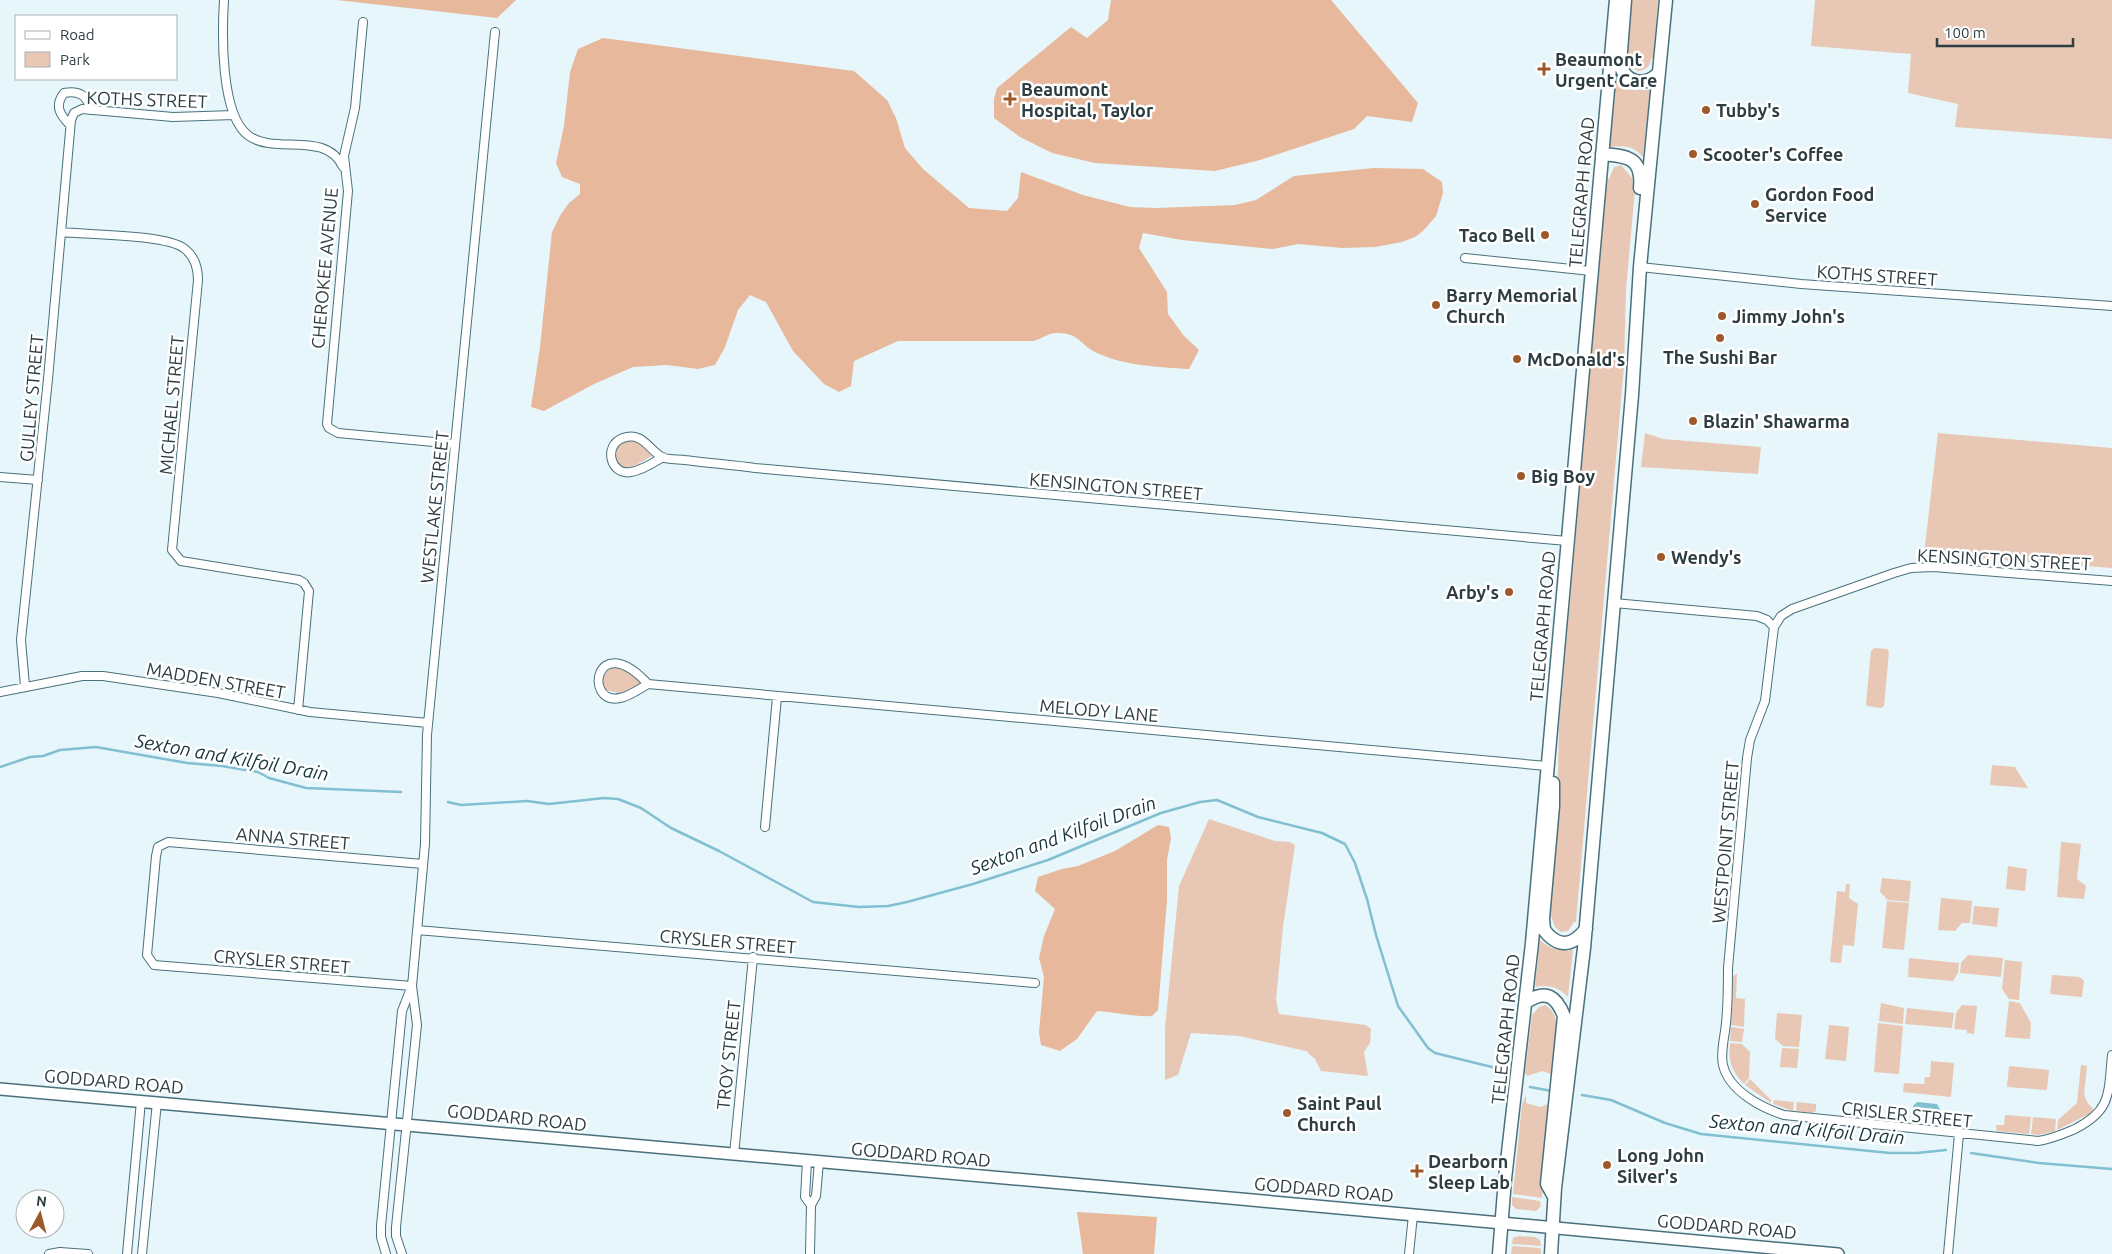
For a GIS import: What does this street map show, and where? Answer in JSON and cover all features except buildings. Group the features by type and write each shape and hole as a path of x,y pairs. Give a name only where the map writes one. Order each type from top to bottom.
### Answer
{"main road":[{"name":"TELEGRAPH ROAD","path":"1499,1254 1526,1002 1616,0"},
{"path":"1625,0 1620,64 1623,73 1629,78 1640,82 1652,80 1658,74"},
{"path":"1550,1254 1554,1197 1586,929 1640,267 1666,0"},
{"path":"1602,154 1630,158 1638,167 1641,177 1628,326 1634,350"},
{"path":"1550,741 1554,797 1543,918 1544,930 1556,942 1563,943 1577,939 1586,929"},
{"path":"1526,1002 1534,997 1543,995 1552,997 1558,1002 1564,1016 1547,1184 1554,1197"},
{"name":"GODDARD ROAD","path":"0,1089 1838,1254"}],"street":[{"path":"224,0 223,53 227,86 234,116 241,130 253,139 263,142 322,148 336,155 345,171"},
{"name":"CHEROKEE AVENUE","path":"363,22 355,108 344,156 348,192 326,419 329,428 338,433 455,444"},
{"name":"WESTLAKE STREET","path":"402,1254 396,1236 396,1227 417,1025 412,986 423,864 428,723 495,32"},
{"path":"70,125 61,116 58,107 60,99 64,94 79,93 85,96 89,101 90,110"},
{"name":"KOTHS STREET","path":"74,113 82,109 173,118 234,116"},
{"name":"GULLEY STREET","path":"25,686 21,640 38,480 70,125 74,113"},
{"name":"MICHAEL STREET","path":"61,232 166,241 184,248 193,258 198,270 198,280 172,550 174,555 181,561 299,580 304,583 309,591 298,710"},
{"path":"1465,258 1591,271"},
{"name":"KOTHS STREET","path":"1640,267 1801,284 2112,306"},
{"path":"629,436 644,440 663,457 627,473 617,469 612,462 610,453 616,441 629,436"},
{"name":"KENSINGTON STREET","path":"663,457 764,469 1567,541"},
{"path":"0,477 38,480"},
{"name":"KENSINGTON STREET","path":"1774,627 1781,616 1792,609 1911,568 1933,567 2112,581"},
{"path":"1614,603 1757,616 1767,620 1774,627"},
{"name":"WESTPOINT STREET","path":"1723,1063 1728,998 1728,968 1747,758 1750,740 1765,701 1774,627"},
{"path":"610,663 627,666 636,671 648,684 619,698 607,697 601,693 598,684 600,672 604,666 610,663"},
{"name":"MADDEN STREET","path":"0,692 82,676 103,676 218,693 298,710 428,723"},
{"name":"MELODY LANE","path":"648,684 1547,766"},
{"path":"765,826 777,697"},
{"name":"ANNA STREET","path":"150,962 147,955 156,851 161,844 168,842 423,864"},
{"name":"CRYSLER STREET","path":"417,930 1035,983"},
{"name":"TROY STREET","path":"734,1155 753,958"},
{"name":"CRYSLER STREET","path":"150,962 157,966 412,986"},
{"name":"WESTLAKE STREET","path":"386,1254 381,1237 381,1226 402,1010 412,986"},
{"name":"CRISLER STREET","path":"1723,1063 1727,1076 1739,1089 1766,1108 1784,1115 2030,1141 2046,1140 2092,1121 2103,1109 2109,1091 2112,1055"},
{"path":"127,1254 142,1101"},
{"path":"142,1254 157,1102"},
{"path":"1948,1254 1959,1134"},
{"path":"807,1161 805,1197 811,1205"},
{"path":"810,1254 811,1205 816,1196 819,1162"},
{"path":"1410,1254 1414,1215"},
{"path":"49,1254 60,1252 88,1254"}],"green space":[{"path":"1629,0 1658,0 1653,58 1647,68 1640,71 1637,71 1628,56 1626,38"},
{"path":"1815,0 2112,0 2112,139 1955,127 1958,104 1908,93 1911,54 1811,46"},
{"path":"1616,81 1629,90 1650,90 1643,157 1628,147 1610,147"},
{"path":"1621,165 1632,178 1635,190 1626,289 1624,366 1576,922 1568,931 1561,932 1555,927 1550,913 1557,805 1559,727 1607,179 1609,179 1614,167"},
{"path":"1645,433 1663,439 1761,447 1758,474 1641,467"},
{"path":"1938,433 2112,448 2112,568 1924,554"},
{"path":"630,439 638,442 652,456 626,468 617,463 615,450 619,443"},
{"path":"1874,648 1887,649 1889,652 1884,706 1881,708 1867,706 1866,704 1871,651"},
{"path":"613,667 621,668 628,672 641,682 640,685 619,693 606,690 602,680"},
{"path":"1992,765 2015,767 2028,788 1990,785"},
{"path":"1209,819 1275,841 1290,842 1295,845 1283,927 1276,1000 1279,1014 1366,1025 1371,1029 1370,1043 1364,1052 1368,1076 1321,1071 1315,1059 1306,1051 1239,1036 1191,1033 1178,1075 1165,1080 1165,1028 1179,886"},
{"path":"2061,842 2081,844 2077,879 2086,886 2084,899 2057,897"},
{"path":"2008,866 2027,869 2025,891 2006,889"},
{"path":"1882,878 1911,881 1909,902 1888,900 1880,892"},
{"path":"1846,884 1850,884 1849,898 1858,904 1854,946 1843,945 1841,963 1830,962 1837,891 1845,892"},
{"path":"1941,898 1972,901 1970,923 1962,923 1955,931 1938,930"},
{"path":"1887,901 1909,903 1904,950 1882,948"},
{"path":"1974,906 1999,908 1997,927 1972,924"},
{"path":"1540,940 1555,949 1573,950 1568,997 1553,987 1535,987"},
{"path":"1968,955 2003,958 2001,977 1960,973 1961,963"},
{"path":"1909,958 1959,963 1958,973 1953,981 1908,977"},
{"path":"2005,960 2022,962 2019,1000 2009,999 2002,989"},
{"path":"1737,974 1736,998 1745,999 1744,1027 1731,1025 1733,976"},
{"path":"2052,975 2080,977 2084,981 2082,997 2050,994"},
{"path":"2009,1001 2020,1003 2031,1023 2030,1039 2005,1037"},
{"path":"1881,1003 1904,1008 1903,1024 1879,1021"},
{"path":"1545,1005 1551,1010 1557,1028 1552,1079 1551,1074 1542,1071 1527,1076 1525,1073 1532,1015 1539,1007"},
{"path":"1962,1005 1977,1006 1974,1034 1967,1033 1967,1030 1954,1029 1956,1013"},
{"path":"1907,1008 1954,1013 1952,1028 1905,1024"},
{"path":"1777,1013 1802,1015 1799,1047 1783,1046 1775,1039"},
{"path":"1878,1023 1903,1026 1899,1074 1874,1072"},
{"path":"1829,1025 1849,1027 1846,1061 1825,1059"},
{"path":"1731,1027 1744,1029 1742,1042 1730,1041"},
{"path":"1730,1043 1742,1044 1750,1052 1749,1078 1744,1084 1731,1065"},
{"path":"1782,1048 1799,1049 1797,1068 1780,1067"},
{"path":"1931,1061 1954,1063 1951,1097 1903,1092 1904,1083 1924,1084 1925,1077 1930,1077"},
{"path":"2081,1065 2087,1066 2084,1094 2087,1102 2095,1111 2057,1130 2058,1120 2077,1103"},
{"path":"2009,1066 2049,1070 2047,1090 2007,1087"},
{"path":"1750,1079 1771,1100 1771,1103 1745,1085"},
{"path":"1526,1095 1526,1103 1540,1107 1551,1103 1542,1198 1513,1194 1522,1104"},
{"path":"1774,1100 1794,1102 1793,1111 1773,1104"},
{"path":"1797,1102 1816,1104 1816,1111 1812,1113 1796,1111"},
{"path":"2005,1115 2031,1117 2029,1134 1997,1131 1996,1125 2004,1125"},
{"path":"2033,1117 2056,1119 2055,1131 2039,1135 2031,1134"},
{"path":"1512,1197 1540,1201 1541,1206 1536,1211 1516,1209 1512,1205"},
{"path":"1518,1236 1535,1237 1540,1240 1541,1246 1512,1244 1513,1238"},
{"path":"1512,1247 1539,1248 1541,1249 1541,1254 1511,1254"}],"shaded area":[{"path":"337,0 516,0 497,18"},
{"path":"1111,0 1331,0 1418,103 1412,122 1367,116 1354,129 1260,160 1215,171 1095,163 1052,153 1020,137 994,118 994,99 997,88 1071,27 1087,38 1108,20"},
{"path":"603,38 854,71 887,100 896,118 905,148 923,169 969,208 1007,211 1018,198 1021,172 1083,195 1130,207 1235,205 1256,200 1294,176 1374,168 1423,169 1442,182 1443,193 1436,216 1424,230 1415,237 1402,242 1375,247 1342,248 1298,244 1273,249 1182,240 1143,233 1139,248 1167,292 1168,314 1184,336 1199,350 1189,369 1119,361 1091,350 1075,337 1064,333 1051,334 1034,341 898,341 854,361 851,386 839,392 824,384 793,351 766,302 750,295 738,310 725,347 715,365 698,369 667,365 633,367 594,384 544,411 531,407 540,347 552,232 569,203 580,194 580,184 562,177 556,163 564,126 570,72 578,49"},
{"path":"1158,825 1169,827 1171,838 1167,860 1167,900 1158,1010 1152,1016 1097,1011 1077,1039 1060,1051 1041,1045 1039,1032 1044,977 1039,958 1044,936 1055,909 1035,891 1038,877 1078,866 1115,851"},
{"path":"1077,1212 1157,1217 1154,1254 1083,1254"}],"water":[{"path":"1917,1102 1937,1104 1941,1111 1937,1114 1916,1112 1913,1106"}],"waterway":[{"name":"Sexton and Kilfoil Drain","path":"0,767 60,750 96,747 187,763 258,772 269,778 306,788 401,792"},
{"name":"Sexton and Kilfoil Drain","path":"448,802 461,805 527,801 549,804 604,798 618,799 641,808 671,828 719,851 813,902 859,907 888,906 973,884 1048,860 1161,813 1200,802 1217,800 1258,817 1322,833 1345,844 1355,863 1367,899 1398,1006 1428,1048 1435,1053 1504,1070"},
{"name":"Sexton and Kilfoil Drain","path":"1530,1087 1552,1091"},
{"name":"Sexton and Kilfoil Drain","path":"1582,1095 1611,1100 1665,1123 1701,1134 1890,1153 1946,1150"},
{"name":"Sexton and Kilfoil Drain","path":"1971,1153 2039,1163 2112,1169"}],"place":[{"name":"Beaumont Urgent Care","path":"1544,69"},
{"name":"Beaumont Hospital, Taylor","path":"1010,99"},
{"name":"Tubby's","path":"1706,110"},
{"name":"Scooter's Coffee","path":"1693,154"},
{"name":"Gordon Food Service","path":"1755,204"},
{"name":"Taco Bell","path":"1545,235"},
{"name":"Barry Memorial Church","path":"1436,305"},
{"name":"Jimmy John's","path":"1722,316"},
{"name":"The Sushi Bar","path":"1720,338"},
{"name":"McDonald's","path":"1517,359"},
{"name":"Blazin' Shawarma","path":"1693,421"},
{"name":"Big Boy","path":"1521,476"},
{"name":"Wendy's","path":"1661,557"},
{"name":"Arby's","path":"1509,592"},
{"name":"Saint Paul Church","path":"1287,1113"},
{"name":"Long John Silver's","path":"1607,1165"},
{"name":"Dearborn Sleep Lab","path":"1417,1171"}]}
